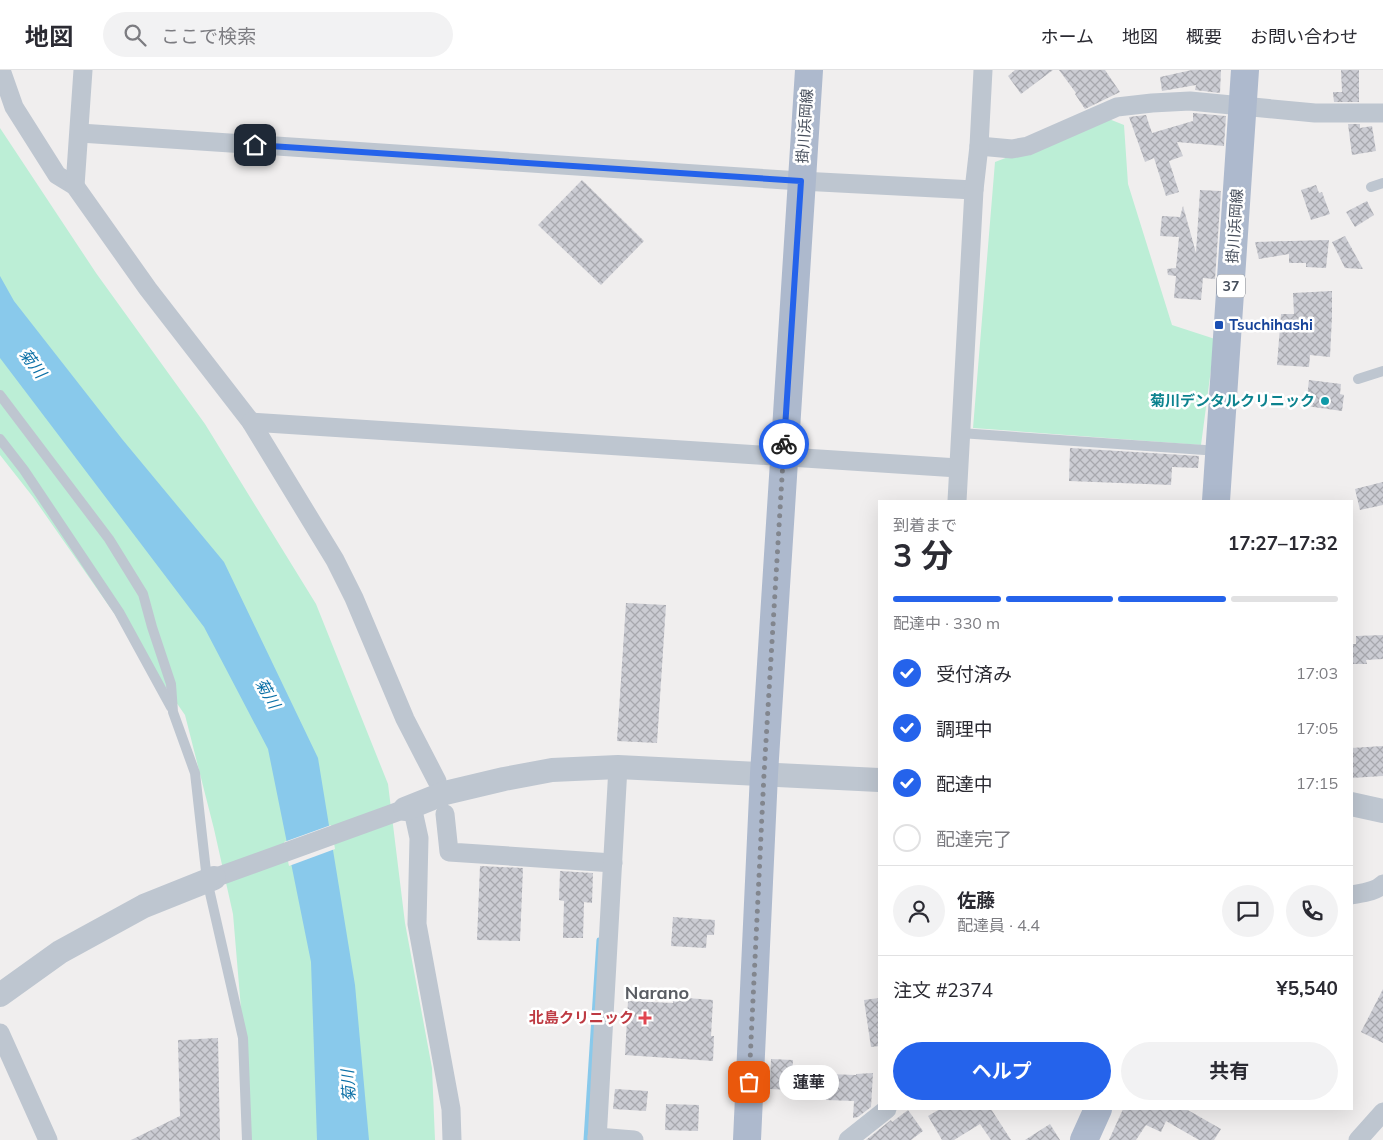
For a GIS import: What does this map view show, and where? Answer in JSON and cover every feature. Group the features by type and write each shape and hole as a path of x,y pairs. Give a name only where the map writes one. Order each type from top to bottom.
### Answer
{"main road":[{"name":"掛川浜岡線","path":"747,1140 764,774 809,70"},
{"name":"掛川浜岡線","path":"1216,500 1245,70"},
{"path":"1084,1140 1098,1110"}],"street":[{"path":"1,70 14,107 57,175 75,186 148,289 251,422 335,560 354,598 405,719 437,781"},
{"path":"75,186 83,70"},
{"path":"957,500 974,190 979,146 983,70"},
{"path":"979,146 1012,149 1028,146 1117,107 1152,103 1190,101 1315,113 1383,113"},
{"path":"80,133 801,181 974,190"},
{"path":"251,422 958,468"},
{"path":"618,767 597,1139 634,1140"},
{"path":"0,994 60,952 144,906 210,879 445,793 552,770 618,767 878,780"},
{"path":"1353,804 1383,811"},
{"path":"408,807 419,838 417,924 451,1109 452,1140"},
{"path":"445,814 449,852 613,863"},
{"path":"1353,895 1364,893 1383,884"},
{"path":"0,1033 48,1140"},
{"path":"848,1140 886,1110"},
{"path":"1358,1140 1383,1112"}],"lane":[{"path":"1371,187 1383,183"},
{"path":"1358,379 1383,371"},
{"path":"0,395 109,539 143,594 171,684 173,712"},
{"path":"960,433 1219,451"},
{"path":"0,439 24,470 119,612 173,712 195,773 210,879 243,1038 247,1140"}],"green space":[{"path":"1109,119 1124,125 1128,184 1172,325 1215,339 1201,445 973,428 995,162"},
{"path":"0,128 96,273 205,424 316,604 388,784 405,923 432,1068 435,1140 242,1140 247,1080 233,914 185,715 33,497 0,455"}],"water":[{"name":"菊川","path":"0,276 14,301 122,439 224,562 318,758 355,985 369,1140 317,1140 311,962 268,749 204,627 0,358"}],"pier":[{"path":"331,825 335,849 289,866 284,842"}],"building":[{"path":"1015,70 1053,70 1021,94 1008,76"},
{"path":"1059,70 1105,70 1120,92 1085,109"},
{"path":"1192,70 1221,70 1220,93 1195,90 1196,85 1162,91 1160,77"},
{"path":"1341,70 1359,70 1359,102 1334,102 1333,92 1342,92"},
{"path":"1193,113 1226,116 1224,146 1177,142 1183,156 1169,161 1179,192 1166,196 1154,158 1145,162 1129,117 1146,115 1152,133 1193,121"},
{"path":"1348,124 1360,124 1360,128 1372,126 1376,151 1352,155"},
{"path":"582,180 644,241 601,285 538,225"},
{"path":"1316,185 1319,193 1322,192 1330,214 1311,220 1301,190"},
{"path":"1200,190 1221,191 1215,279 1203,278 1201,300 1174,298 1176,276 1168,275 1167,269 1176,268 1179,237 1160,236 1162,216 1180,217 1183,206 1196,253"},
{"path":"1367,201 1374,215 1355,227 1346,212"},
{"path":"1345,236 1363,269 1345,268 1332,242"},
{"path":"1329,240 1326,268 1306,267 1306,263 1289,263 1289,254 1259,259 1255,242"},
{"path":"1332,291 1330,357 1310,355 1309,367 1277,365 1281,314 1294,314 1293,293"},
{"name":"菊川デンタルクリニック","path":"1309,380 1341,384 1340,394 1344,395 1342,411 1306,406"},
{"path":"1070,448 1199,456 1198,468 1172,467 1171,485 1069,481"},
{"path":"1383,482 1383,505 1360,510 1355,489"},
{"path":"626,603 666,605 657,743 617,741"},
{"path":"1383,635 1383,659 1366,660 1367,664 1353,664 1353,644 1356,644 1356,636"},
{"path":"1383,746 1383,776 1353,778 1353,748"},
{"path":"480,866 523,868 520,941 477,940"},
{"path":"560,871 593,873 592,903 584,902 583,938 563,938 564,901 559,900"},
{"path":"673,917 715,920 714,935 707,935 706,948 671,946"},
{"path":"1383,989 1383,1043 1361,1032"},
{"name":"北島クリニック","path":"673,997 713,1000 711,1036 714,1036 713,1061 625,1055 628,1001 673,1003"},
{"path":"878,998 878,1046 871,1047 864,1000"},
{"path":"218,1038 220,1140 131,1140 180,1116 178,1040"},
{"path":"771,1059 793,1060 791,1090 770,1089"},
{"path":"873,1073 871,1107 858,1117 853,1118 854,1101 826,1100 827,1074 856,1075"},
{"path":"615,1089 648,1091 646,1111 613,1109"},
{"path":"666,1104 699,1105 698,1131 665,1130"},
{"path":"908,1110 923,1131 911,1140 866,1140 891,1120 892,1122"},
{"path":"938,1110 992,1110 1011,1140 991,1140 980,1124 954,1140 942,1140 928,1116"},
{"path":"1123,1110 1188,1110 1221,1129 1214,1140 1199,1140 1166,1121 1161,1132 1146,1125 1136,1140 1109,1140"},
{"path":"1050,1124 1060,1140 1025,1140"}],"waterway":[{"path":"586,1140 599,940"}],"way so far":[{"path":"749,1082 764,774 784,444"}],"place":[{"name":"Tsuchihashi","path":"1219,325"},
{"name":"菊川デンタルクリニック","path":"1325,401"},
{"name":"北島クリニック","path":"645,1018"},
{"name":"蓮華","path":"749,1082"}],"district":[{"name":"Narano","path":"657,993"}],"route":[{"path":"255,145 801,181 784,444"}]}
